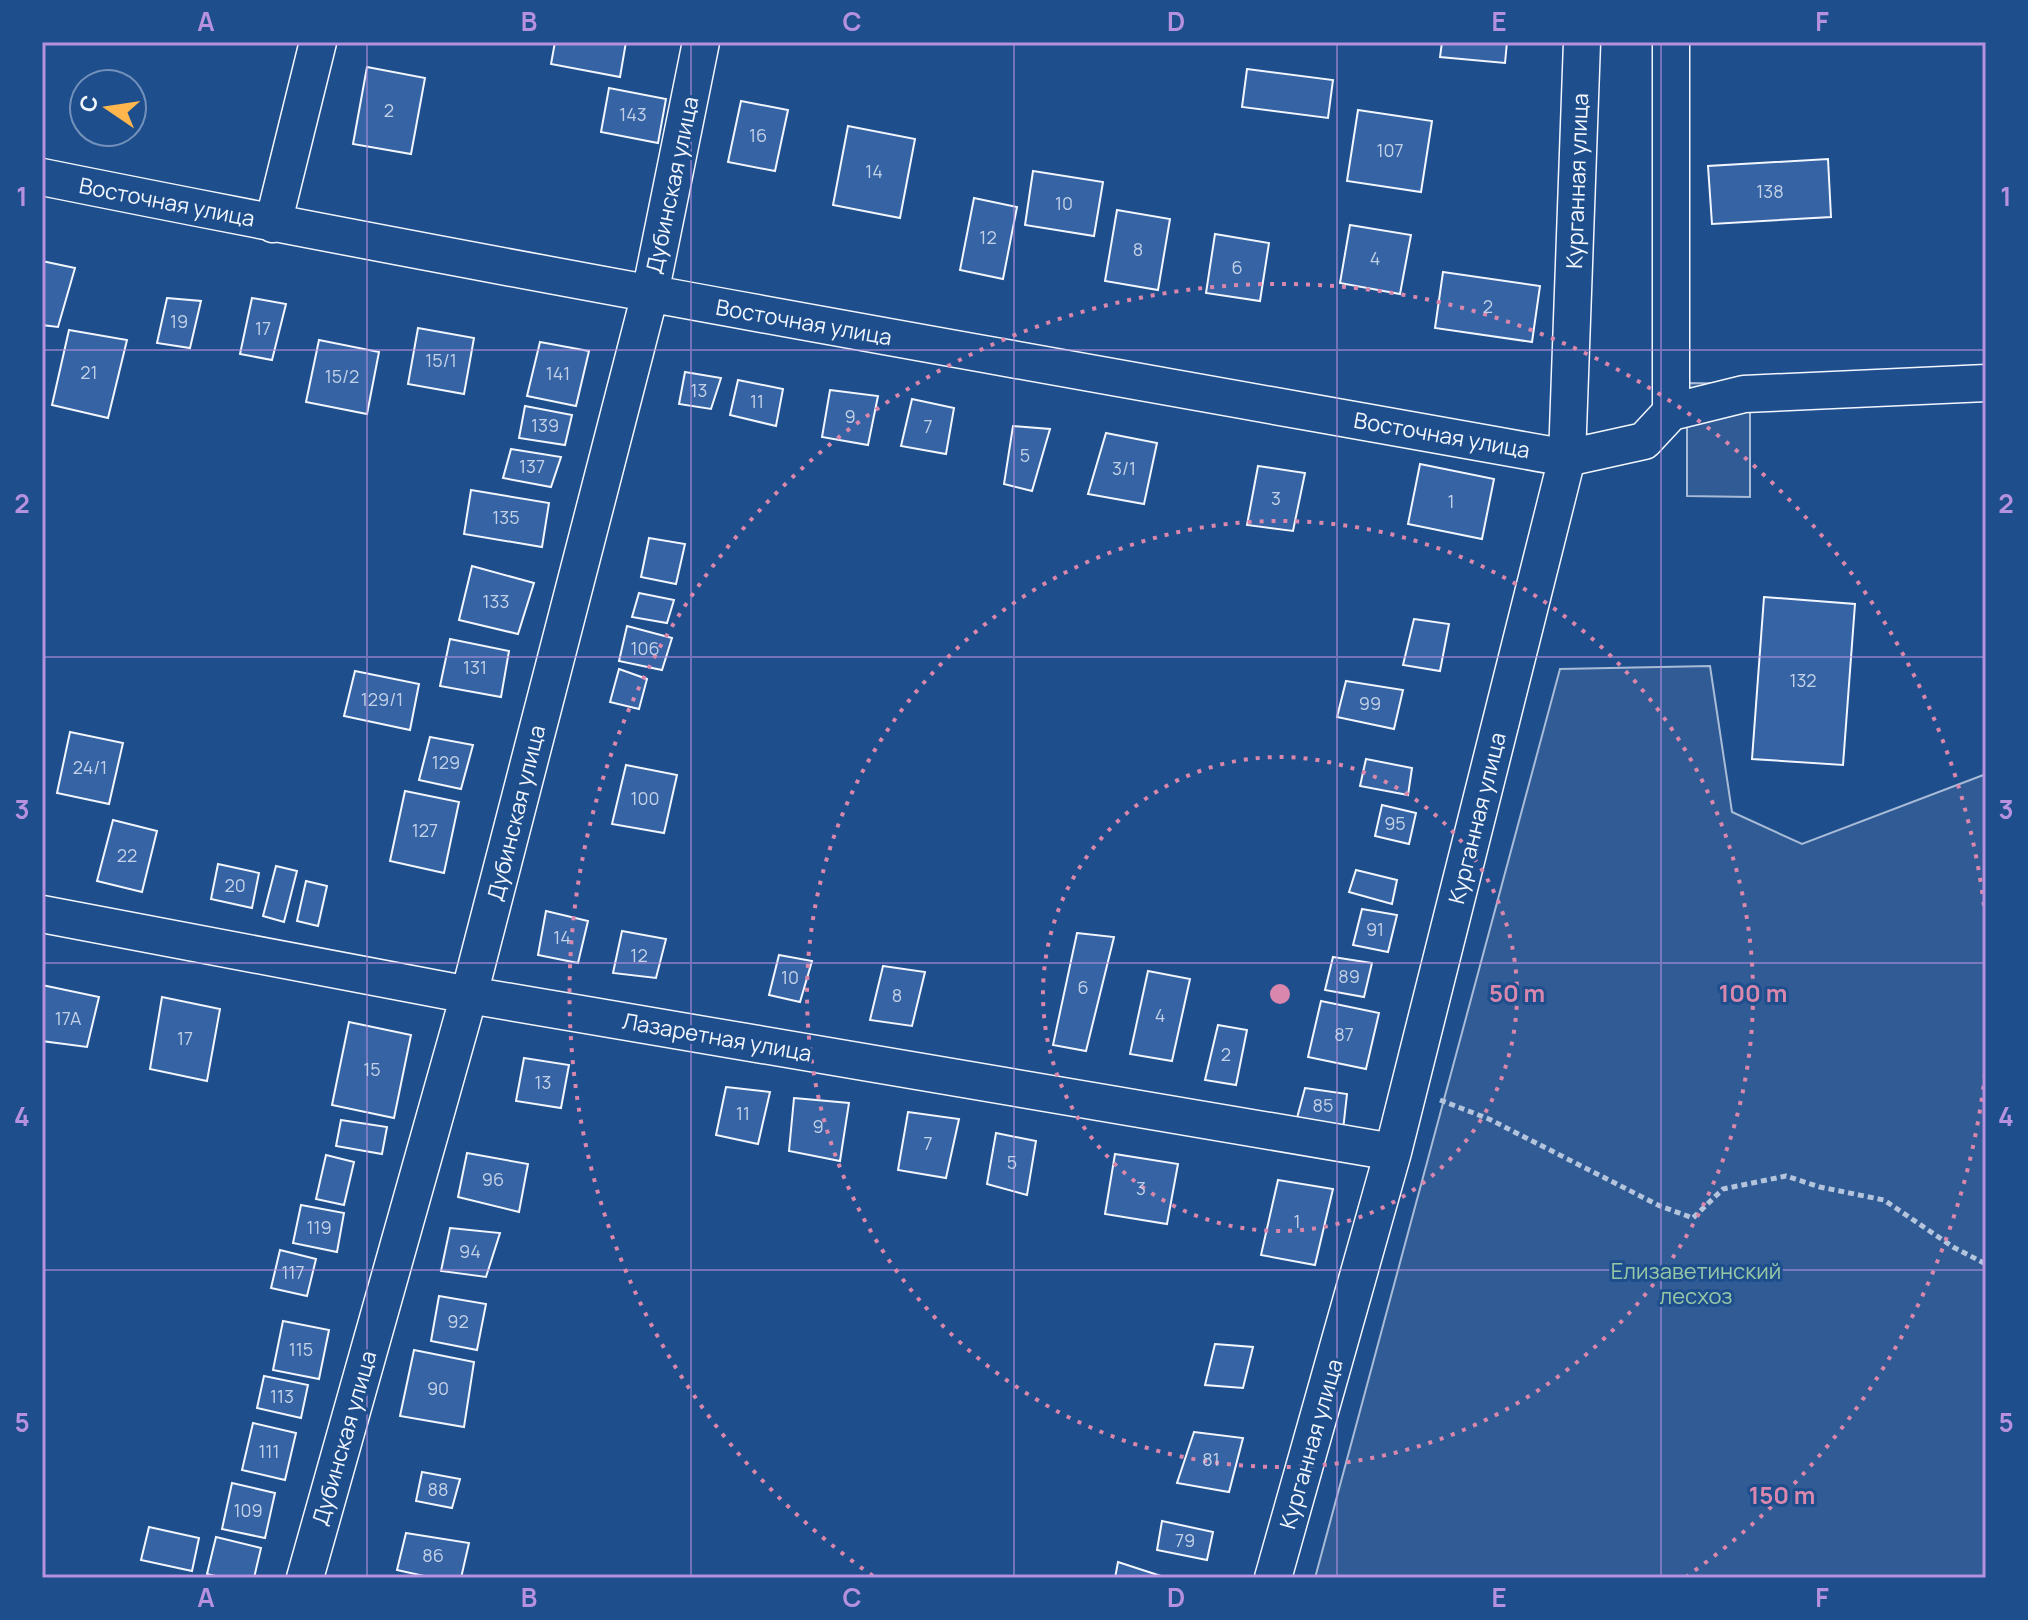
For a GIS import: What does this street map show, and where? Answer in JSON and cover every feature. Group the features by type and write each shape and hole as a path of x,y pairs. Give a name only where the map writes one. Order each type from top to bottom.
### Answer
{"street":[{"path":"273,224 318,42"},
{"name":"Дубинская улица","path":"305,1578 469,995 650,294 701,42"},
{"name":"Курганная улица","path":"1273,1578 1410,1089 1567,458 1582,42"},
{"path":"1671,42 1671,412"},
{"name":"Восточная улица","path":"42,177 273,224 650,294 1567,458"},
{"path":"1567,458 1644,441 1671,412 1744,394 1986,383"},
{"name":"Лазаретная улица","path":"42,914 469,995 1393,1152"}],"path":[{"path":"1410,1089 1489,1119 1660,1206 1693,1218 1723,1189 1786,1176 1820,1187 1884,1200 1953,1247 1986,1264"}],"shaded area":[{"path":"1687,383 1750,384 1750,497 1687,496"},
{"name":"Елизаветинский лесхоз","path":"1710,666 1732,812 1802,844 1986,774 1986,1578 1315,1578 1560,669"}],"building":[{"path":"555,42 626,42 620,77 551,64"},
{"path":"1442,42 1507,42 1505,63 1440,57"},
{"path":"367,67 425,78 411,154 353,144"},
{"path":"1247,69 1333,80 1328,118 1242,107"},
{"path":"609,88 666,99 658,143 601,132"},
{"path":"741,101 788,110 775,171 728,162"},
{"path":"1358,110 1432,121 1421,192 1347,181"},
{"path":"848,126 915,139 900,218 833,205"},
{"path":"1828,159 1831,217 1712,224 1708,166"},
{"path":"1033,171 1103,182 1094,236 1025,225"},
{"path":"974,198 1017,207 1003,279 960,270"},
{"path":"1117,210 1170,219 1158,290 1105,281"},
{"path":"1350,225 1411,235 1400,294 1340,283"},
{"path":"1215,234 1269,243 1260,301 1206,293"},
{"path":"42,261 75,268 58,327 42,325"},
{"path":"1443,272 1540,286 1532,342 1435,328"},
{"path":"167,298 201,301 190,348 157,343"},
{"path":"252,298 286,304 272,360 240,354"},
{"path":"418,328 474,338 464,394 408,384"},
{"path":"69,330 127,340 108,418 52,405"},
{"path":"319,340 379,352 367,414 306,402"},
{"path":"540,342 589,351 576,406 527,396"},
{"path":"685,372 721,378 711,409 679,404"},
{"path":"738,380 783,389 776,426 730,415"},
{"path":"830,390 878,396 868,445 822,437"},
{"path":"912,399 954,408 946,454 901,446"},
{"path":"525,406 572,415 565,445 519,438"},
{"path":"1013,426 1050,429 1032,491 1004,484"},
{"path":"1106,433 1157,443 1144,504 1088,494"},
{"path":"511,449 561,457 551,487 503,478"},
{"path":"1420,464 1494,479 1482,539 1408,524"},
{"path":"1258,466 1305,473 1293,531 1247,525"},
{"path":"471,490 549,503 542,547 464,534"},
{"path":"649,538 685,544 676,584 641,577"},
{"path":"472,566 534,583 518,634 459,620"},
{"path":"639,593 674,600 667,623 632,617"},
{"path":"1764,597 1855,604 1843,765 1752,759"},
{"path":"1414,619 1449,624 1440,671 1403,665"},
{"path":"627,626 672,638 662,670 619,661"},
{"path":"450,639 509,651 501,697 440,686"},
{"path":"619,669 647,679 639,709 610,702"},
{"path":"355,671 419,684 410,730 344,716"},
{"path":"1346,681 1403,690 1394,729 1337,717"},
{"path":"70,732 123,743 109,804 57,793"},
{"path":"430,737 473,745 461,789 419,780"},
{"path":"1366,759 1412,768 1408,795 1360,786"},
{"path":"626,765 677,775 664,833 612,824"},
{"path":"405,791 459,802 444,873 390,861"},
{"path":"1382,805 1416,813 1409,844 1375,836"},
{"path":"113,820 157,831 142,892 97,881"},
{"path":"218,864 259,873 252,908 211,899"},
{"path":"276,866 297,871 284,922 263,916"},
{"path":"1356,870 1397,880 1392,904 1349,892"},
{"path":"306,881 327,886 318,926 297,921"},
{"path":"1362,909 1397,915 1388,952 1353,945"},
{"path":"546,911 588,921 578,963 538,955"},
{"path":"622,931 666,939 656,978 613,973"},
{"path":"1077,933 1114,937 1086,1051 1053,1045"},
{"path":"779,955 812,961 800,1002 769,995"},
{"path":"1333,957 1372,963 1364,997 1325,990"},
{"path":"883,966 925,972 912,1026 870,1020"},
{"path":"1148,971 1190,979 1172,1061 1130,1054"},
{"path":"42,985 99,997 87,1047 42,1041"},
{"path":"162,997 220,1009 207,1081 150,1069"},
{"path":"1321,1001 1379,1013 1366,1069 1308,1057"},
{"path":"349,1022 411,1035 394,1118 332,1105"},
{"path":"1218,1025 1247,1030 1236,1085 1205,1080"},
{"path":"524,1058 569,1065 561,1108 516,1101"},
{"path":"726,1087 770,1092 758,1144 716,1135"},
{"path":"1305,1088 1347,1094 1343,1130 1297,1118"},
{"path":"794,1098 849,1103 840,1161 789,1151"},
{"path":"908,1112 959,1119 946,1178 898,1170"},
{"path":"341,1120 387,1127 382,1154 336,1146"},
{"path":"996,1133 1036,1141 1027,1195 987,1184"},
{"path":"467,1153 528,1164 519,1212 458,1197"},
{"path":"1115,1154 1178,1164 1167,1224 1105,1214"},
{"path":"326,1155 354,1162 344,1205 316,1199"},
{"path":"1278,1180 1333,1189 1315,1265 1261,1255"},
{"path":"301,1205 344,1213 337,1252 293,1243"},
{"path":"450,1228 500,1233 486,1277 441,1271"},
{"path":"280,1250 316,1259 307,1296 271,1288"},
{"path":"439,1296 486,1304 477,1350 431,1341"},
{"path":"283,1321 329,1330 319,1379 273,1370"},
{"path":"1215,1344 1253,1347 1243,1388 1205,1385"},
{"path":"414,1350 474,1362 464,1427 400,1416"},
{"path":"264,1376 308,1385 301,1418 257,1408"},
{"path":"253,1423 296,1433 285,1480 242,1470"},
{"path":"1194,1432 1243,1438 1229,1492 1177,1483"},
{"path":"422,1472 460,1479 452,1508 416,1501"},
{"path":"232,1483 275,1493 265,1538 222,1529"},
{"path":"1162,1521 1213,1532 1207,1560 1157,1550"},
{"path":"149,1527 199,1538 192,1571 141,1560"},
{"path":"406,1533 469,1543 461,1578 433,1578 397,1570"},
{"path":"216,1537 261,1548 254,1578 224,1578 207,1574"},
{"path":"1118,1562 1164,1577 1115,1578"}]}
